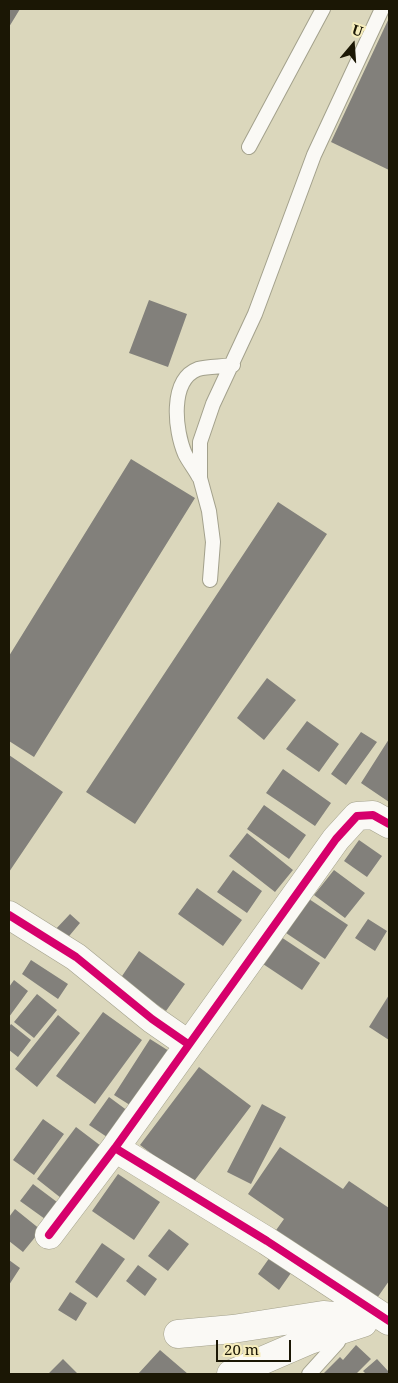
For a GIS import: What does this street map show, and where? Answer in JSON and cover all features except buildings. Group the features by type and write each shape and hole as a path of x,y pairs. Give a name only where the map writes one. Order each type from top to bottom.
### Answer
{"street":[{"path":"49,1235 115,1148 336,839 357,816 373,815 389,824"},
{"path":"9,914 76,957 152,1019 188,1044"},
{"path":"115,1148 267,1241 389,1321"},
{"path":"178,1334 234,1329 323,1315 334,1316 347,1327"},
{"path":"231,1374 243,1367 347,1327 389,1321"}],"lane":[{"path":"249,147 323,9"},
{"path":"200,478 200,442 213,404 233,365 255,314 314,155 382,9"},
{"path":"210,580 213,542 210,511 200,478 185,452 177,420 179,390 186,376 198,369 233,365"},
{"path":"309,1374 338,1342 347,1327"}],"cycle path":[{"path":"49,1235 115,1148 336,839 357,816 373,815 389,824"},
{"path":"9,915 76,957 152,1019 188,1044"},
{"path":"115,1148 267,1241 389,1321"}]}
